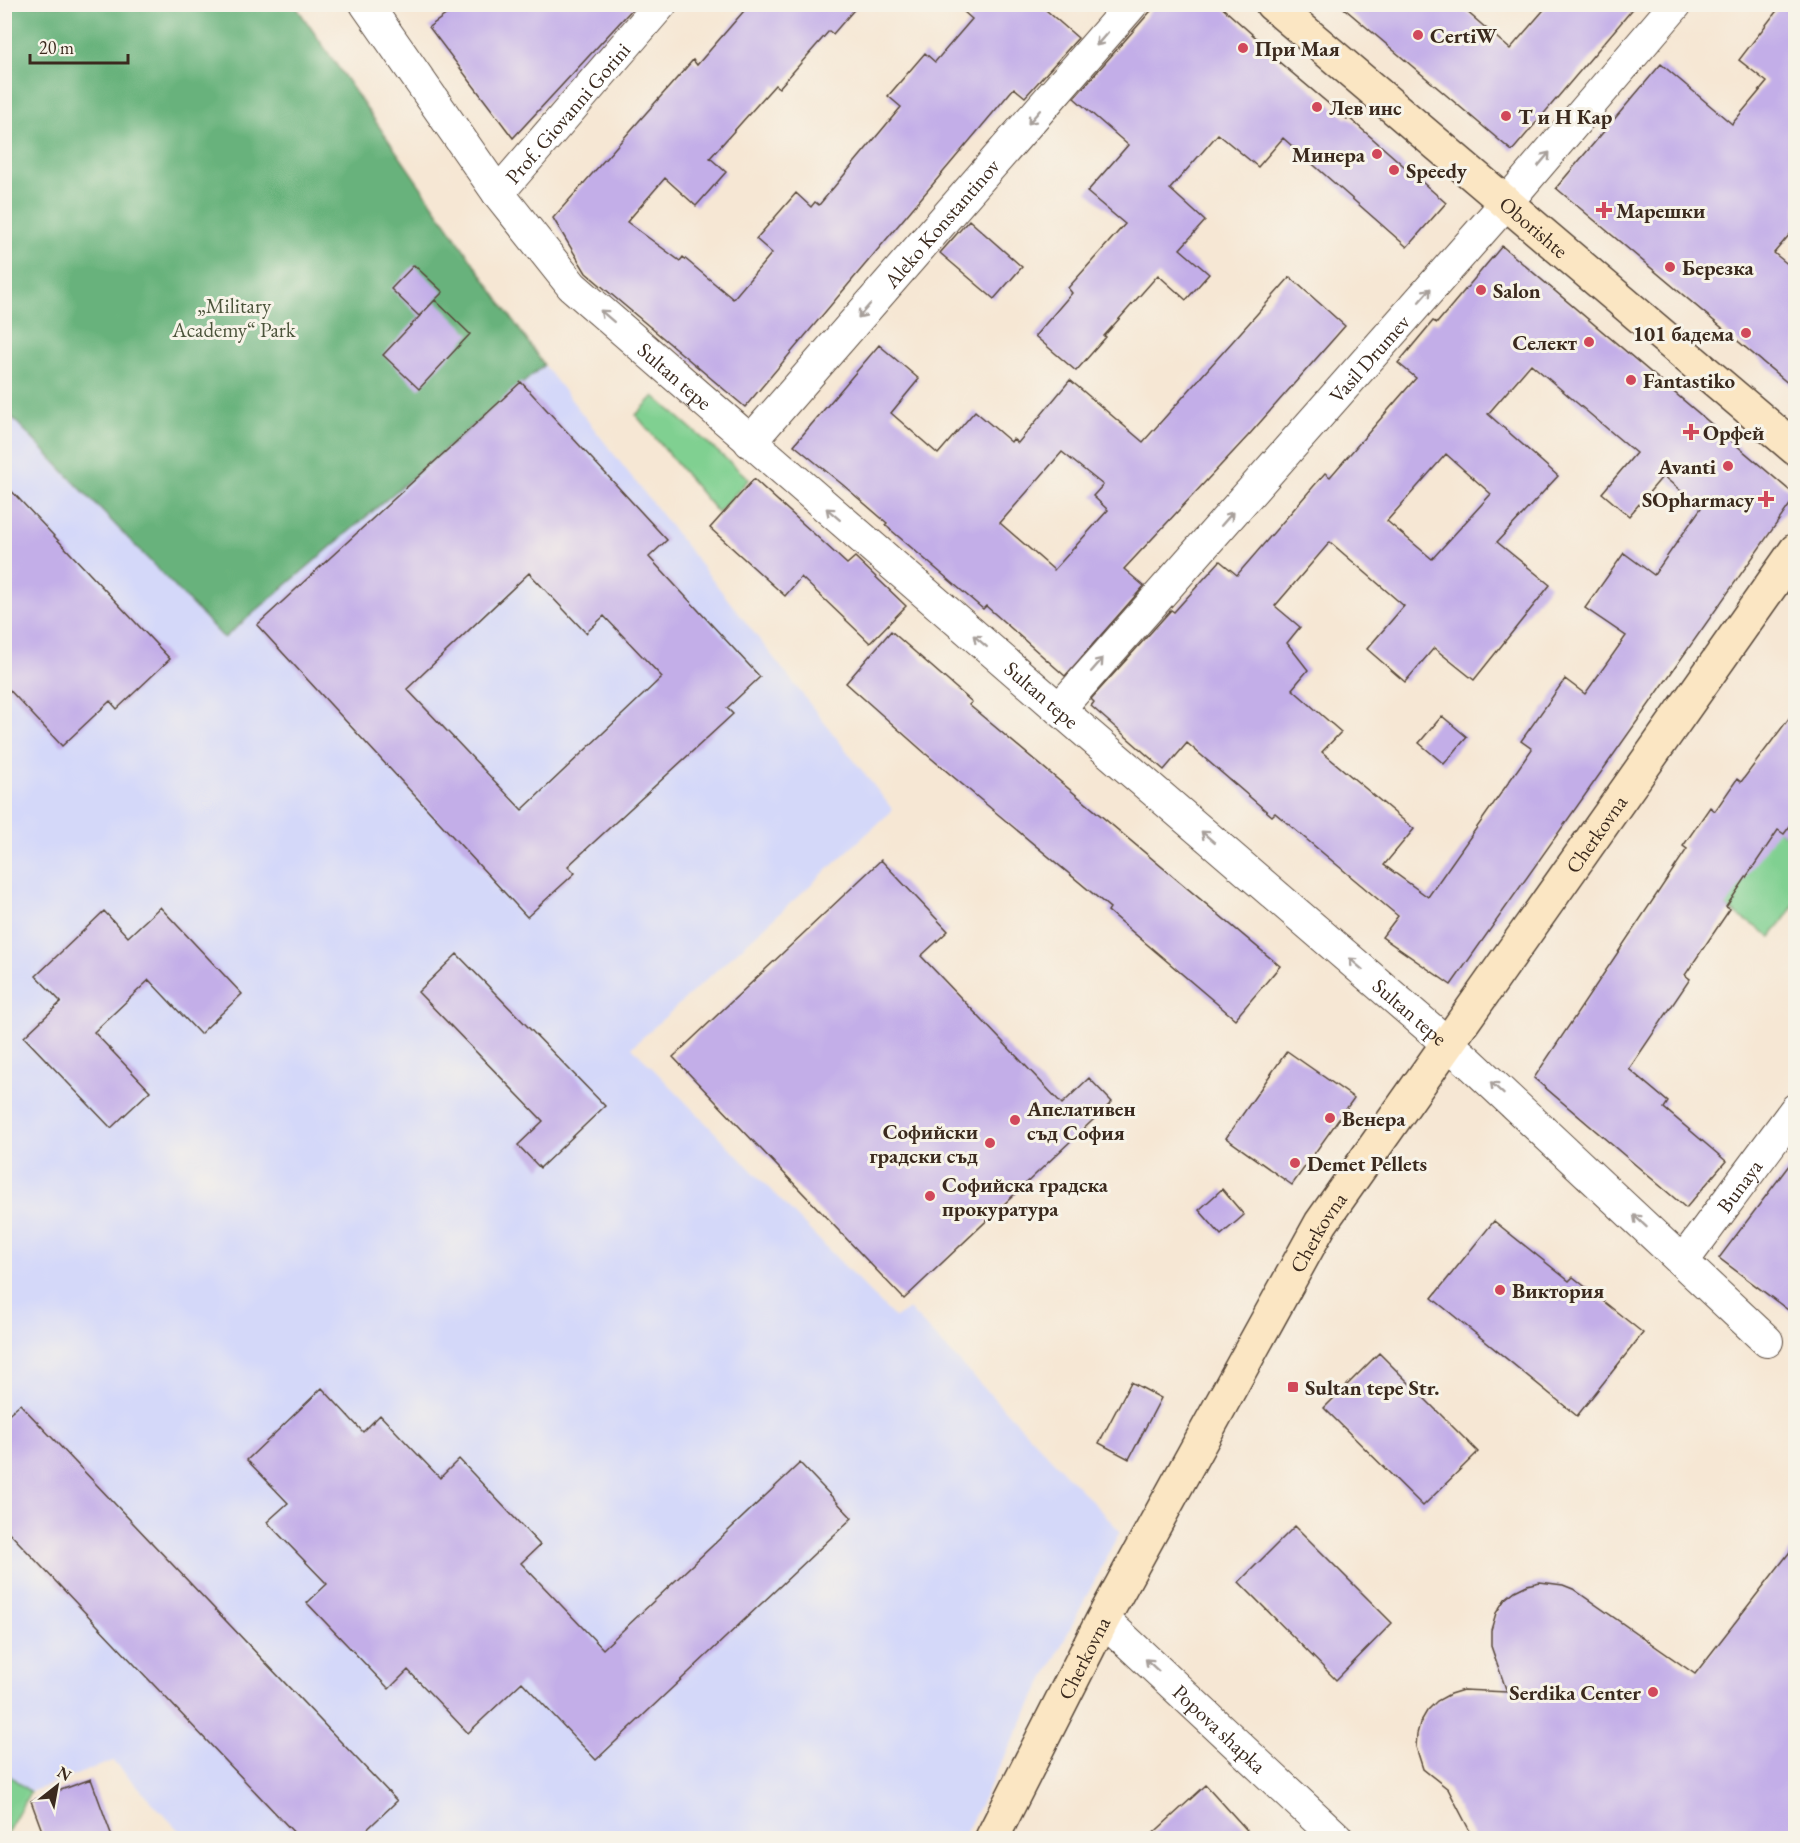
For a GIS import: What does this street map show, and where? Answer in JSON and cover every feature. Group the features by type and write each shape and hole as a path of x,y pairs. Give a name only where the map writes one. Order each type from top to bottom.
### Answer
{"street":[{"name":"Sultan tepe","path":"366,4 498,193 572,286 1448,1044 1767,1341"},
{"name":"Prof. Giovanni Gorini","path":"498,193 661,4"},
{"name":"Aleko Konstantinov","path":"750,442 1132,4"},
{"name":"Oborishte","path":"1272,4 1796,449"},
{"name":"Vasil Drumev","path":"1059,709 1506,203 1676,4"},
{"name":"Cherkovna","path":"992,1839 1103,1619 1321,1223 1796,550"},
{"name":"Bunaya","path":"1683,1261 1796,1109"},
{"name":"Popova shapka","path":"1103,1619 1337,1839"}],"shaded area":[{"path":"5,5 295,5 544,365 893,810 632,1047 895,1318 909,1309 1120,1531 963,1838 186,1838 113,1761 30,1792 5,1837"}],"green space":[{"name":"„Military Academy“ Park","path":"5,5 295,5 544,365 224,638 5,410"},
{"path":"654,396 749,479 718,513 636,415"},
{"path":"1794,821 1795,904 1771,937 1717,901 1773,826 1784,834"},
{"path":"5,1772 30,1792 5,1837"}],"building":[{"path":"461,4 637,4 513,138 429,27"},
{"path":"750,4 859,4 833,34 829,31 779,88 775,85 710,158 726,172 696,206 665,178 627,222 680,261 683,257 733,299 772,253 756,239 796,193 811,207 815,202 819,205 901,107 888,96 925,53 935,62 972,19 955,4 1039,4 1078,38 1025,97 1014,88 745,407 586,273 553,218 693,60 697,65"},
{"path":"1157,4 1218,4 1262,43 1260,46 1347,119 1348,117 1446,203 1407,247 1283,138 1258,167 1218,134 1170,189 1205,221 1180,249 1209,274 1186,300 1158,275 1076,371 1035,336 1072,293 1068,288 1125,224 1087,192 1128,145 1074,98"},
{"path":"1339,4 1458,4 1510,49 1549,4 1637,4 1512,151"},
{"path":"1782,4 1796,4 1796,227 1774,253 1796,271 1796,390 1556,188 1661,64 1732,124 1767,82 1739,60"},
{"path":"969,220 1022,267 994,299 940,253"},
{"path":"1502,246 1796,496 1451,985 1382,937 1398,916 1275,813 1272,816 1187,743 1164,770 1091,706 1094,702 1091,699 1171,610 1174,612 1220,561 1237,575 1325,473 1330,477 1416,378 1398,363 1433,321 1437,323","holes":["1531,364 1636,453 1602,493 1629,516 1663,476 1701,508 1654,575 1624,553 1585,608 1626,636 1585,694 1565,679 1521,741 1532,749 1428,897 1384,865 1414,829 1322,752 1341,732 1292,689 1308,670 1287,643 1300,627 1275,606 1330,542 1404,606 1367,649 1405,682 1434,648 1474,680 1550,585 1497,542 1558,476 1488,414","1446,454 1491,494 1432,559 1387,521"]},
{"path":"414,265 443,292 419,316 391,289"},
{"path":"1290,277 1345,326 1248,436 1124,569 1144,586 1065,676 986,606 983,609 885,525 887,523 794,445 879,345 919,379 891,413 938,454 975,411 1011,442 1013,439 1018,443 1070,380 1143,442","holes":["1062,452 1103,485 1093,496 1108,510 1054,570 1000,523"]},
{"path":"435,300 470,334 419,389 383,355"},
{"path":"521,382 667,540 649,557 760,677 727,708 733,714 568,866 575,873 527,917 257,625","holes":["529,573 586,633 604,616 662,677 522,810 407,689"]},
{"path":"754,479 847,564 855,557 906,606 870,643 801,577 785,596 710,528"},
{"path":"4,483 170,659 117,709 110,701 62,746 4,684"},
{"path":"891,631 972,702 969,705 1280,966 1235,1019 1108,911 1110,908 926,754 846,683"},
{"path":"1796,709 1796,818 1784,834 1778,830 1726,907 1730,909 1685,975 1690,979 1629,1069 1668,1102 1664,1108 1726,1161 1686,1208 1534,1078 1687,849 1683,846 1710,807 1715,811 1737,779 1741,782"},
{"path":"1442,716 1467,737 1444,764 1419,743"},
{"path":"881,860 948,931 921,956 1062,1104 1089,1078 1112,1102 904,1299 673,1057"},
{"path":"160,907 242,994 200,1034 149,980 94,1032 150,1091 111,1128 24,1037 61,1002 36,976 104,911 128,937"},
{"path":"457,954 605,1106 540,1168 518,1145 543,1121 418,992"},
{"path":"1287,1051 1354,1098 1292,1185 1226,1138"},
{"path":"1796,1156 1796,1316 1719,1258"},
{"path":"1222,1189 1244,1215 1221,1235 1199,1210"},
{"path":"1494,1221 1569,1281 1573,1277 1643,1333 1577,1416 1432,1298"},
{"path":"1379,1353 1478,1452 1423,1506 1324,1408"},
{"path":"1131,1382 1161,1398 1129,1459 1099,1443"},
{"path":"322,1388 363,1432 380,1415 440,1478 459,1459 540,1545 521,1563 603,1649 800,1463 852,1518 596,1760 522,1682 468,1733 408,1670 389,1689 307,1603 327,1584 267,1522 288,1503 247,1460"},
{"path":"20,1404 397,1801 357,1839 300,1839 4,1527 4,1418"},
{"path":"1295,1526 1392,1623 1336,1680 1239,1582"},
{"name":"Serdika Center","path":"1796,1544 1796,1839 1474,1839 1448,1789 1423,1769 1416,1747 1417,1734 1427,1711 1437,1701 1450,1694 1463,1690 1507,1692 1491,1646 1491,1630 1496,1613 1505,1599 1527,1585 1540,1582 1563,1585 1573,1589 1695,1674"},
{"path":"91,1779 113,1839 45,1839 31,1801"},
{"path":"1206,1785 1255,1839 1147,1839"}],"place":[{"name":"CertiW","path":"1418,35"},
{"name":"При Мая","path":"1243,48"},
{"name":"Лев инс","path":"1317,107"},
{"name":"Т и Н Кар","path":"1506,116"},
{"name":"Минера","path":"1377,154"},
{"name":"Speedy","path":"1394,170"},
{"name":"Марешки","path":"1604,210"},
{"name":"Березка","path":"1670,267"},
{"name":"Salon","path":"1481,290"},
{"name":"101 бадема","path":"1746,333"},
{"name":"Селект","path":"1589,342"},
{"name":"Fantastiko","path":"1631,380"},
{"name":"Орфей","path":"1691,432"},
{"name":"Avanti","path":"1728,466"},
{"name":"SOpharmacy","path":"1766,499"},
{"name":"Венера","path":"1330,1118"},
{"name":"Апелативен съд София","path":"1015,1120"},
{"name":"Софийски градски съд","path":"990,1143"},
{"name":"Demet Pellets","path":"1295,1163"},
{"name":"Софийска градска прокуратура","path":"930,1196"},
{"name":"Виктория","path":"1500,1290"},
{"name":"Sultan tepe Str.","path":"1293,1387"},
{"name":"Serdika Center","path":"1653,1692"}]}
